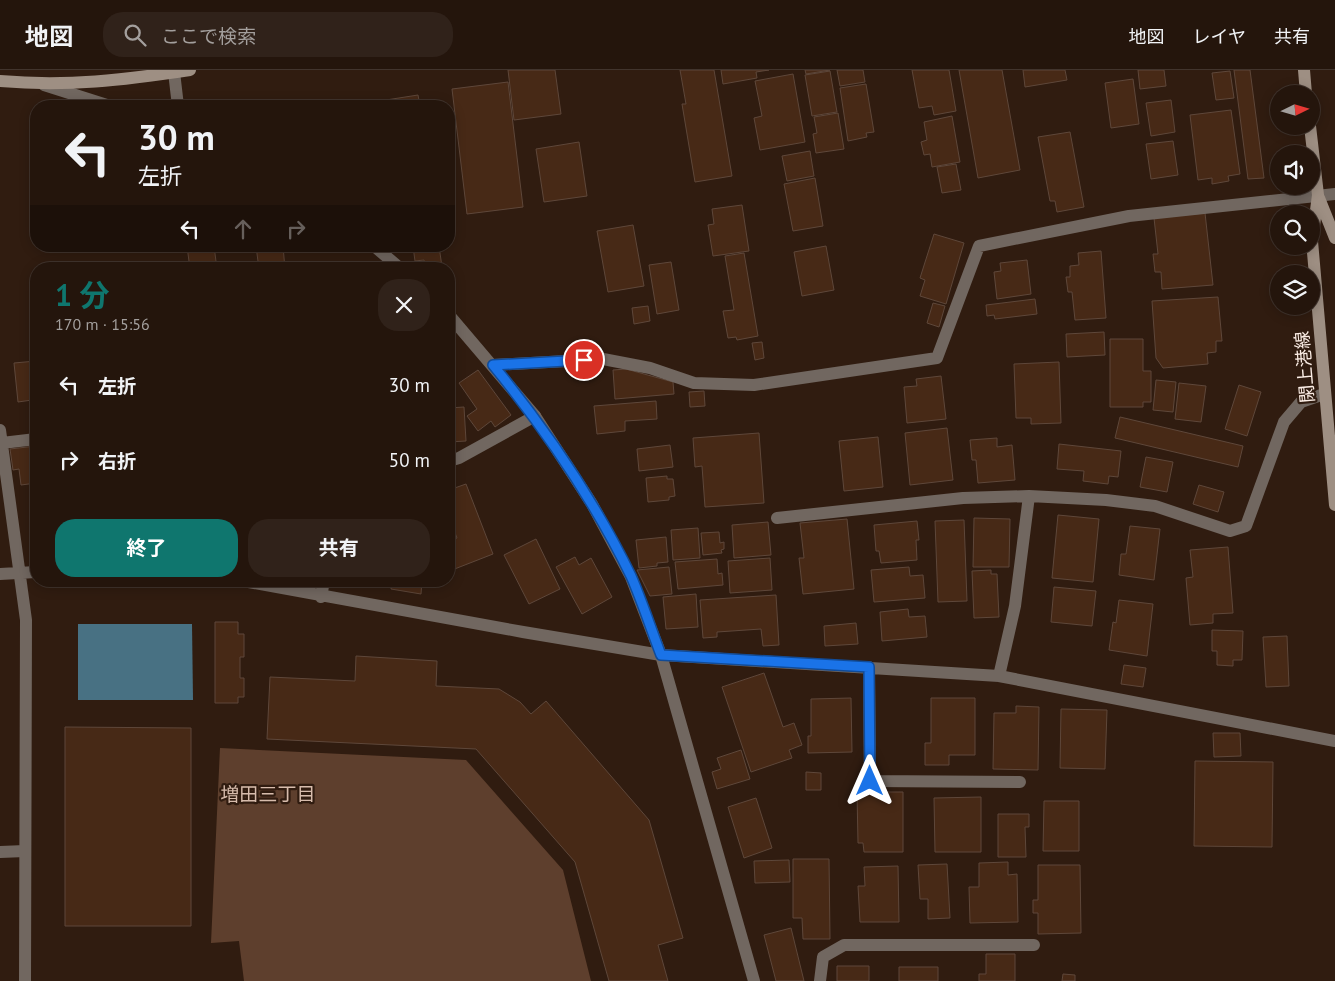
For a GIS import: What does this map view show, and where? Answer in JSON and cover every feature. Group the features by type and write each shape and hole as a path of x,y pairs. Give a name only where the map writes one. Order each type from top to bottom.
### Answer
{"main road":[{"path":"0,81 44,85 99,82 190,70"},
{"path":"1304,70 1305,85"},
{"name":"閖上港線","path":"1318,195 1335,238"},
{"name":"閖上港線","path":"1318,195 1312,242 1335,505"}],"street":[{"path":"174,72 177,100"},
{"path":"44,85 91,100"},
{"path":"1320,195 1335,194"},
{"path":"493,365 603,359 650,368 694,383 754,385 937,358 979,246 1129,216 1318,195"},
{"path":"381,252 393,262"},
{"path":"455,322 535,416 592,504 631,577 661,655 754,981"},
{"path":"777,518 963,498 1028,496 1106,500 1155,506 1230,531 1246,526 1284,422 1301,402 1324,394"},
{"path":"455,459 535,416"},
{"path":"0,430 26,620 26,981"},
{"path":"2,444 30,439"},
{"path":"998,676 1015,606 1028,496"},
{"path":"0,574 30,572"},
{"path":"273,587 321,597 661,655 998,676 1335,741"},
{"path":"321,597 323,587"},
{"path":"869,667 870,781 1020,782"},
{"path":"0,852 25,851"},
{"path":"820,981 823,957 844,945 1034,945"}],"shaded area":[{"path":"220,748 466,760 563,870 591,981 244,981 239,941 211,943"}],"water":[{"path":"78,624 192,624 193,700 78,700"}],"building":[{"path":"508,70 555,70 561,114 514,120"},
{"path":"680,70 714,70 732,176 695,182 682,104 686,104"},
{"path":"721,70 769,70 756,72 757,78 723,84"},
{"path":"805,70 830,70 806,74"},
{"path":"837,70 863,70 865,82 840,86"},
{"path":"912,70 949,70 956,111 934,115 932,106 919,108"},
{"path":"959,70 1002,70 1020,170 978,178"},
{"path":"1023,70 1065,70 1067,80 1025,87"},
{"path":"1138,70 1164,70 1166,86 1140,89"},
{"path":"1234,70 1250,70 1264,178 1248,179"},
{"path":"830,71 837,112 812,116 805,75"},
{"path":"1230,71 1234,98 1216,100 1212,73"},
{"path":"793,74 805,142 760,150 754,118 762,116 755,81"},
{"path":"1133,79 1139,124 1111,128 1105,83"},
{"path":"508,82 523,207 467,214 455,100 453,100 452,89"},
{"path":"866,84 874,132 866,133 867,137 848,141 840,88"},
{"path":"418,95 419,100 386,100"},
{"path":"1171,100 1175,132 1151,136 1146,103"},
{"path":"1231,110 1240,174 1228,176 1229,181 1212,184 1212,178 1198,180 1190,115"},
{"path":"838,113 844,149 816,153 813,134 817,133 814,117"},
{"path":"952,116 960,162 932,167 930,154 924,155 921,142 927,140 924,122"},
{"path":"1070,132 1084,207 1057,212 1055,201 1050,201 1038,137"},
{"path":"1173,141 1178,175 1151,179 1146,144"},
{"path":"579,142 587,196 544,202 536,149"},
{"path":"810,151 814,176 787,181 782,156"},
{"path":"956,164 961,190 942,193 937,167"},
{"path":"815,178 823,226 793,231 784,184"},
{"path":"742,205 749,251 713,256 708,225 714,224 712,209"},
{"path":"1205,213 1213,285 1162,289 1161,272 1155,272 1153,254 1158,254 1154,218"},
{"path":"633,225 644,286 608,292 597,231"},
{"path":"934,234 964,243 946,304 920,296 925,280 920,278"},
{"path":"826,246 834,290 802,296 794,252"},
{"path":"1101,251 1106,318 1075,320 1072,292 1068,292 1066,277 1070,277 1070,266 1079,265 1078,253"},
{"path":"188,252 215,252 216,262 189,262"},
{"path":"257,252 284,252 284,262 258,262"},
{"path":"414,252 440,252 441,262 415,261"},
{"path":"744,253 758,336 737,340 736,337 728,338 723,311 734,310 725,256"},
{"path":"1027,260 1031,294 997,299 994,272 1001,271 1000,263"},
{"path":"671,262 679,310 657,314 649,265"},
{"path":"1218,297 1222,341 1216,341 1216,352 1207,353 1208,364 1163,368 1156,358 1152,301"},
{"path":"1035,299 1037,314 995,319 994,315 987,316 986,305"},
{"path":"933,303 945,306 939,327 927,323"},
{"path":"648,306 650,321 634,324 632,308"},
{"path":"1104,332 1105,355 1067,357 1066,334"},
{"path":"1110,339 1143,339 1143,371 1151,371 1151,402 1143,402 1143,407 1110,407"},
{"path":"762,342 764,358 755,360 752,343"},
{"path":"30,362 30,400 18,402 14,363"},
{"path":"1059,362 1061,423 1031,424 1031,418 1016,418 1014,364"},
{"path":"626,369 673,382 674,394 615,399 613,370"},
{"path":"478,370 511,415 495,427 491,421 478,431 467,416 477,409 459,383"},
{"path":"941,376 946,419 907,423 904,387 917,386 916,379"},
{"path":"1156,380 1176,382 1173,412 1153,410"},
{"path":"1179,383 1206,386 1201,422 1175,419"},
{"path":"1239,385 1261,392 1247,436 1225,429"},
{"path":"704,391 705,406 690,407 689,392"},
{"path":"656,401 657,419 625,421 625,431 597,434 594,406"},
{"path":"464,407 466,441 455,442 455,408"},
{"path":"1120,417 1243,446 1238,467 1115,438"},
{"path":"947,428 953,480 910,485 905,433"},
{"path":"759,433 764,503 705,507 702,466 695,467 693,438"},
{"path":"878,437 883,487 844,491 839,441"},
{"path":"997,438 997,447 1012,445 1015,480 978,483 976,460 972,460 970,440"},
{"path":"1059,444 1121,451 1118,477 1109,476 1108,484 1083,481 1084,471 1057,469"},
{"path":"670,445 673,467 639,471 637,449"},
{"path":"30,447 30,484 21,485 19,469 13,470 10,449"},
{"path":"1146,457 1173,462 1167,492 1140,487"},
{"path":"667,476 667,479 673,479 675,496 669,497 669,500 648,502 646,478"},
{"path":"466,484 493,554 455,569 455,539 457,538 455,533 455,488"},
{"path":"1199,485 1224,492 1218,512 1193,504"},
{"path":"1058,515 1099,519 1093,582 1052,578"},
{"path":"974,518 1010,519 1009,567 973,567"},
{"path":"847,519 854,589 803,594 799,558 804,558 800,523"},
{"path":"964,520 967,601 938,602 935,521"},
{"path":"917,521 919,540 916,540 917,560 881,563 879,551 876,551 874,525"},
{"path":"768,522 771,555 734,558 732,525"},
{"path":"1130,526 1160,529 1154,580 1119,575 1121,554 1126,554"},
{"path":"698,528 700,558 673,560 671,530"},
{"path":"719,532 720,543 724,542 724,549 721,550 722,553 703,555 701,533"},
{"path":"666,537 668,562 657,563 657,566 639,568 636,540"},
{"path":"536,539 560,589 529,604 504,555"},
{"path":"1228,547 1233,613 1213,614 1213,623 1190,625 1186,578 1193,577 1190,550"},
{"path":"575,557 579,565 591,558 612,597 582,614 556,567"},
{"path":"770,558 772,590 730,593 728,561"},
{"path":"717,559 718,574 722,573 723,585 678,589 675,562"},
{"path":"669,567 672,594 650,596 637,570"},
{"path":"909,567 910,576 923,575 925,598 874,602 871,570"},
{"path":"991,570 991,574 997,574 999,617 974,618 972,571"},
{"path":"391,587 422,587 421,594 391,589"},
{"path":"1054,587 1096,591 1092,626 1051,622"},
{"path":"696,594 698,627 666,629 663,597"},
{"path":"776,595 779,645 763,646 761,629 717,632 717,637 703,638 700,600"},
{"path":"1119,600 1153,604 1147,656 1109,650 1113,622 1116,623"},
{"path":"908,609 909,617 925,616 927,637 882,641 880,612"},
{"path":"215,622 238,622 238,634 244,634 244,657 240,657 240,678 244,678 244,697 238,697 238,703 215,703"},
{"path":"856,623 858,644 825,646 824,626"},
{"path":"1212,630 1243,631 1242,660 1233,660 1233,666 1217,665 1217,651 1212,651"},
{"path":"1287,636 1289,686 1266,687 1263,637"},
{"path":"356,656 437,661 436,686 499,689 520,702 531,714 546,701 649,820 683,938 658,945 668,981 609,981 575,862 476,749 267,739 270,677 355,681"},
{"path":"1124,665 1146,668 1143,687 1121,684"},
{"path":"764,673 783,727 794,723 802,745 789,750 792,758 751,772 722,687"},
{"path":"851,698 852,752 808,753 808,736 811,736 811,699"},
{"path":"931,698 975,698 975,755 949,755 949,765 925,765 925,743 931,743"},
{"path":"1016,706 1039,707 1038,770 993,769 994,713 1016,713"},
{"path":"1061,709 1107,710 1105,769 1060,768"},
{"path":"65,727 191,728 191,926 65,926"},
{"path":"1213,733 1240,733 1241,756 1214,757"},
{"path":"741,750 750,779 717,789 712,772 721,769 717,758"},
{"path":"1195,761 1273,762 1272,847 1194,846"},
{"path":"806,772 821,773 821,790 806,790"},
{"path":"857,792 903,792 903,852 864,852 863,843 858,843"},
{"path":"981,797 981,852 935,852 934,798"},
{"path":"756,798 772,848 744,858 728,807"},
{"path":"1044,801 1079,801 1079,851 1043,851"},
{"path":"998,814 1029,814 1029,827 1025,827 1026,857 998,857"},
{"path":"793,859 829,859 830,939 803,939 802,918 793,918"},
{"path":"789,860 790,882 755,883 754,861"},
{"path":"1008,862 1008,875 1017,874 1018,922 970,923 969,887 979,887 979,863"},
{"path":"947,864 950,918 928,919 928,899 920,899 918,865"},
{"path":"1038,865 1080,865 1081,933 1038,934 1038,913 1033,913 1033,900 1038,900"},
{"path":"898,866 899,922 860,922 858,886 865,886 864,867"},
{"path":"791,928 804,981 776,981 764,935"},
{"path":"986,954 1015,954 1015,981 979,981 979,974 986,974"},
{"path":"837,966 869,966 869,981 837,981"},
{"path":"899,967 938,967 938,981 899,981"},
{"path":"1063,974 1075,975 1075,981 1062,981"}],"district":[{"name":"増田三丁目","path":"268,794"}],"route":[{"path":"584,360 493,365 535,416 592,504 631,577 661,655 869,667 870,781"}]}
